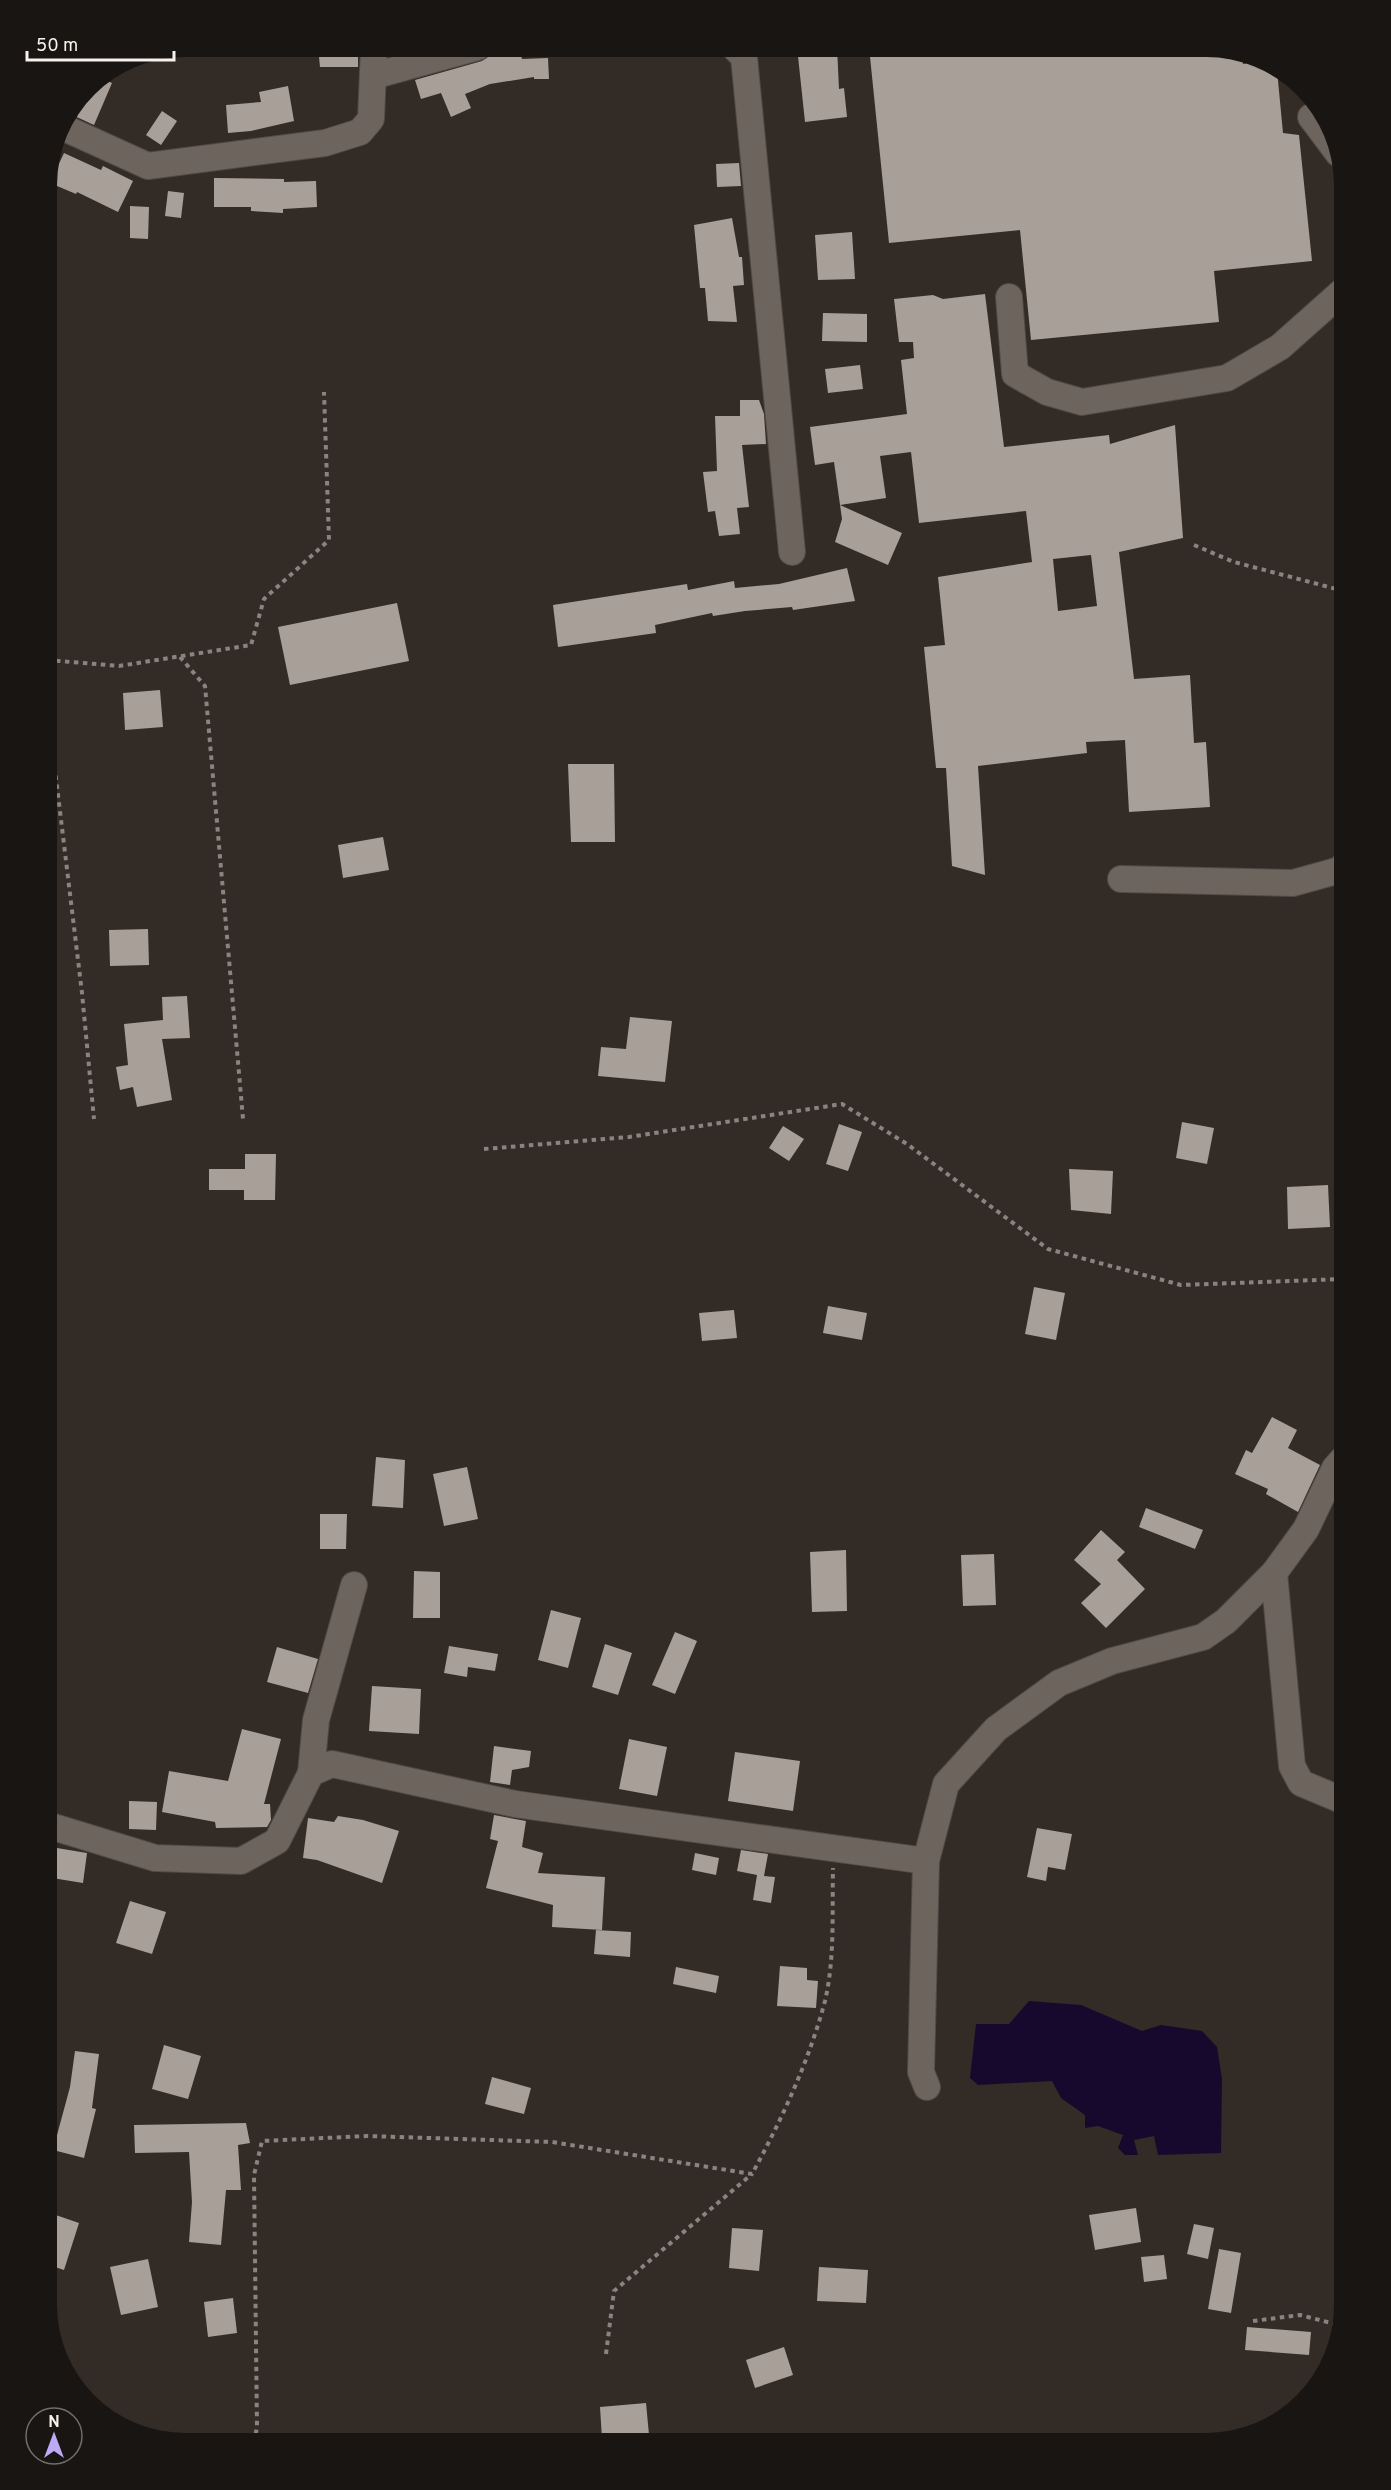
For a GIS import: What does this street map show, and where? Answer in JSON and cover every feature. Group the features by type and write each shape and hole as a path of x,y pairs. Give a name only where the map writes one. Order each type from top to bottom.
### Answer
{"street":[{"path":"69,130 148,165 325,143 360,132 371,119 374,57"},
{"path":"373,76 442,57"},
{"path":"744,57 792,552"},
{"path":"1311,117 1323,133"},
{"path":"1009,297 1015,374 1047,392 1082,402 1227,378 1280,346 1334,299"},
{"path":"1121,879 1293,883 1334,872"},
{"path":"927,2087 921,2072 926,1861 946,1784 996,1729 1059,1683 1112,1661 1203,1637 1226,1621 1274,1573 1306,1529 1334,1470"},
{"path":"1274,1573 1292,1766 1301,1783 1334,1797"},
{"path":"57,1828 154,1858 241,1862 277,1841 311,1773 316,1720 354,1585"},
{"path":"311,1773 332,1764 515,1804 926,1861"}],"path":[{"path":"57,661 119,666 251,645 264,599 328,540 324,392"},
{"path":"1194,545 1234,562 1334,588"},
{"path":"179,656 205,686 243,1119"},
{"path":"57,787 82,993 94,1119"},
{"path":"484,1149 629,1137 842,1104 907,1144 1047,1249 1181,1285 1334,1279"},
{"path":"606,2354 614,2291 752,2174 785,2114 825,2000 830,1950 834,1849"},
{"path":"256,2433 254,2175 262,2141 367,2136 552,2142 752,2174"},
{"path":"1253,2321 1300,2315 1333,2323"}],"shaded area":[{"path":"1029,2001 1081,2005 1142,2031 1161,2025 1202,2031 1217,2047 1222,2079 1221,2153 1158,2155 1154,2136 1134,2140 1138,2155 1125,2155 1118,2148 1123,2135 1098,2126 1085,2128 1085,2115 1061,2098 1052,2081 978,2085 970,2078 976,2024 1009,2024"}],"building":[{"path":"319,57 358,57 358,67 320,67"},
{"path":"487,57 548,58 549,79 534,79 534,77 490,84 465,94 471,108 451,117 441,93 421,99 415,80 482,61"},
{"path":"798,57 837,57 839,89 844,88 847,117 805,122"},
{"path":"870,57 1215,57 1231,59 1263,70 1278,80 1283,133 1299,135 1312,261 1214,271 1219,322 1031,340 1020,230 889,243"},
{"path":"110,82 112,83 94,125 77,117 94,94"},
{"path":"288,86 294,121 251,131 228,133 226,105 261,102 259,92"},
{"path":"162,111 177,121 161,145 146,135"},
{"path":"64,153 101,170 103,166 133,181 118,212 77,192 76,194 57,186 59,164"},
{"path":"739,163 741,186 717,187 716,164"},
{"path":"214,178 284,179 284,182 316,181 317,207 283,209 283,213 251,211 251,207 214,207"},
{"path":"168,191 184,193 181,218 165,216"},
{"path":"130,206 149,207 148,239 130,238"},
{"path":"732,218 739,257 742,257 744,285 733,286 737,322 708,321 705,288 700,288 694,225"},
{"path":"852,232 855,279 818,280 815,235"},
{"path":"985,294 1004,447 1109,435 1110,444 1175,425 1183,538 1119,552 1134,679 1190,675 1194,743 1206,742 1210,807 1129,812 1125,740 1086,742 1087,753 978,766 985,875 952,866 946,768 936,768 924,647 945,645 938,577 1032,562 1026,511 919,523 911,452 880,456 886,498 840,505 834,462 815,465 810,427 907,414 901,360 914,358 913,342 899,342 894,299 933,295 943,299","holes":["1091,555 1097,606 1058,611 1053,559"]},
{"path":"823,313 867,314 867,342 822,341"},
{"path":"860,365 863,389 828,393 825,369"},
{"path":"740,400 759,400 764,414 766,444 742,445 749,507 737,508 740,534 719,536 715,511 708,512 703,472 717,471 715,416 740,416"},
{"path":"840,505 902,533 888,565 835,542 842,519"},
{"path":"847,568 855,601 793,610 792,607 713,616 712,613 655,625 656,633 558,647 553,605 687,584 688,590 734,581 735,588 779,584"},
{"path":"397,603 409,661 290,685 278,627"},
{"path":"160,690 163,727 125,730 123,693"},
{"path":"568,764 614,764 615,842 571,842"},
{"path":"383,837 389,870 343,878 338,845"},
{"path":"148,929 149,965 110,966 109,930"},
{"path":"187,996 190,1038 162,1039 172,1100 137,1107 133,1087 120,1090 116,1067 128,1065 124,1024 163,1020 162,997"},
{"path":"630,1017 672,1021 665,1082 598,1076 601,1047 626,1049"},
{"path":"1182,1122 1214,1128 1207,1164 1176,1158"},
{"path":"839,1124 862,1132 848,1171 826,1164"},
{"path":"783,1126 804,1139 789,1161 769,1148"},
{"path":"245,1154 276,1154 275,1200 244,1200 244,1190 209,1190 209,1169 245,1169"},
{"path":"1069,1169 1113,1171 1111,1214 1071,1210"},
{"path":"1328,1185 1330,1227 1288,1229 1287,1187"},
{"path":"1034,1287 1065,1293 1056,1340 1025,1334"},
{"path":"828,1306 867,1313 862,1340 823,1333"},
{"path":"734,1310 737,1338 702,1341 699,1313"},
{"path":"1272,1417 1297,1430 1288,1448 1320,1465 1298,1512 1266,1494 1268,1489 1235,1474 1246,1450 1252,1453"},
{"path":"376,1457 405,1460 403,1508 372,1506"},
{"path":"467,1467 478,1519 444,1526 433,1474"},
{"path":"1146,1508 1203,1530 1195,1549 1139,1527"},
{"path":"320,1514 347,1514 346,1549 320,1549"},
{"path":"1101,1530 1125,1552 1117,1560 1145,1589 1106,1628 1081,1603 1101,1584 1074,1560"},
{"path":"846,1550 847,1611 812,1612 810,1552"},
{"path":"994,1554 996,1605 963,1606 961,1555"},
{"path":"414,1571 440,1572 440,1618 413,1618"},
{"path":"551,1610 581,1618 568,1668 538,1660"},
{"path":"675,1632 697,1641 675,1694 652,1685"},
{"path":"605,1644 632,1653 618,1695 592,1687"},
{"path":"449,1646 498,1654 495,1671 468,1667 467,1677 444,1673"},
{"path":"277,1647 318,1659 308,1693 267,1682"},
{"path":"372,1686 421,1689 419,1734 369,1731"},
{"path":"242,1729 281,1739 264,1804 270,1804 271,1820 267,1827 216,1828 215,1822 162,1812 169,1771 228,1781"},
{"path":"629,1739 667,1747 657,1796 619,1789"},
{"path":"494,1746 531,1751 529,1767 512,1770 510,1785 490,1782"},
{"path":"735,1752 800,1761 793,1811 728,1801"},
{"path":"129,1801 157,1802 156,1830 129,1829"},
{"path":"494,1815 526,1821 522,1847 543,1853 538,1873 605,1877 602,1930 552,1927 553,1905 486,1888 498,1841 490,1839"},
{"path":"338,1816 363,1820 399,1831 382,1883 317,1860 303,1858 308,1818 334,1822"},
{"path":"1037,1828 1072,1834 1065,1870 1048,1867 1046,1881 1027,1877"},
{"path":"57,1848 87,1853 83,1883 57,1879"},
{"path":"741,1850 768,1854 764,1876 775,1877 771,1903 753,1900 757,1875 737,1871"},
{"path":"695,1853 719,1858 716,1875 692,1870"},
{"path":"130,1901 166,1912 152,1954 116,1943"},
{"path":"596,1930 631,1932 630,1957 594,1954"},
{"path":"780,1966 807,1968 807,1980 818,1981 816,2008 777,2006"},
{"path":"676,1967 719,1976 716,1993 673,1984"},
{"path":"164,2045 201,2056 188,2099 152,2089"},
{"path":"75,2051 99,2054 92,2108 96,2109 84,2158 57,2151 57,2135 70,2087"},
{"path":"492,2077 531,2088 524,2114 485,2104"},
{"path":"246,2123 250,2143 238,2145 241,2190 226,2190 221,2245 189,2242 192,2202 189,2152 135,2153 134,2125"},
{"path":"1136,2208 1141,2242 1095,2250 1089,2215"},
{"path":"57,2215 79,2223 64,2270 57,2268"},
{"path":"1194,2224 1214,2228 1208,2259 1187,2254"},
{"path":"732,2228 763,2230 759,2271 729,2268"},
{"path":"1219,2249 1241,2253 1231,2313 1208,2309"},
{"path":"1164,2255 1167,2279 1144,2282 1141,2257"},
{"path":"148,2259 158,2307 121,2315 110,2267"},
{"path":"819,2267 868,2270 866,2303 817,2301"},
{"path":"233,2298 237,2333 208,2337 204,2302"},
{"path":"1247,2327 1311,2332 1309,2355 1245,2350"},
{"path":"784,2347 793,2375 755,2388 746,2360"},
{"path":"646,2403 649,2433 602,2433 600,2407"}]}
